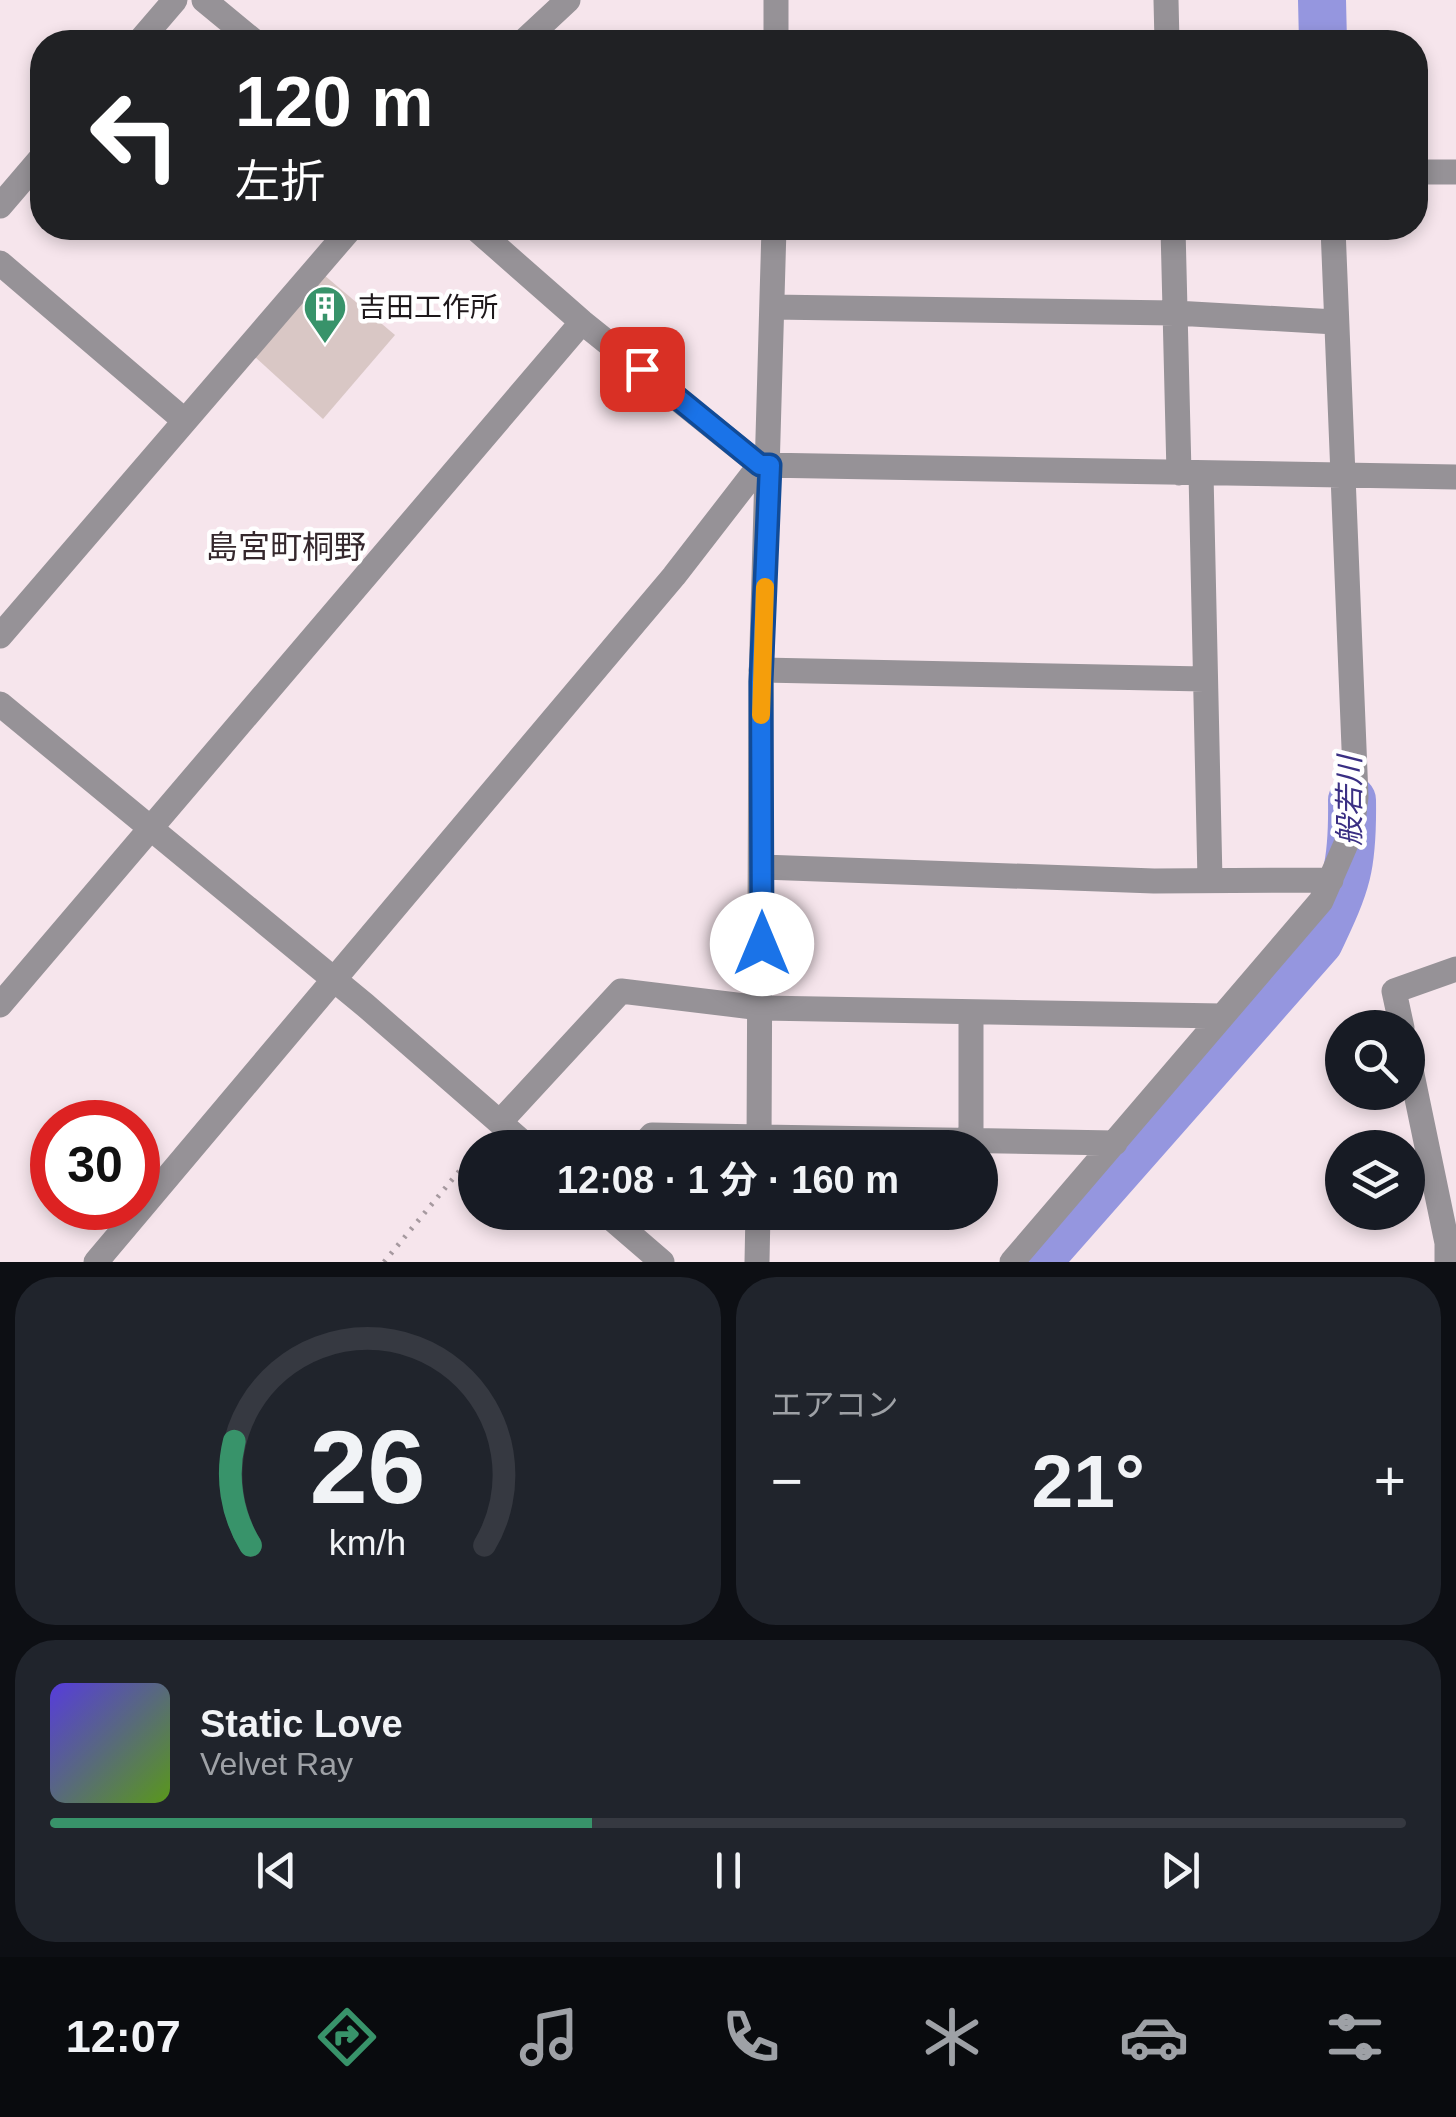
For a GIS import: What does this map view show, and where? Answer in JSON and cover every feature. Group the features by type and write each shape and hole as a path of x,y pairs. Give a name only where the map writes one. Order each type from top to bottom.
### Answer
{"street":[{"path":"149,30 175,0"},
{"path":"204,0 240,30"},
{"path":"536,30 568,0"},
{"path":"776,0 776,30"},
{"path":"1166,0 1167,30"},
{"path":"0,206 30,171"},
{"path":"1428,172 1456,172"},
{"path":"0,636 341,240"},
{"path":"489,240 582,322 765,465 1456,477"},
{"path":"759,1130 761,670 774,240"},
{"path":"1173,240 1204,679 1210,880"},
{"path":"1012,1262 1321,900 1352,830 1356,797 1333,240"},
{"path":"0,263 185,421"},
{"path":"772,307 1176,313 1334,322"},
{"path":"0,1006 582,322"},
{"path":"96,1262 765,465"},
{"path":"761,670 1204,679"},
{"path":"0,704 509,1130"},
{"path":"762,867 1331,880"},
{"path":"1398,1010 1394,992 1456,969"},
{"path":"500,1122 621,991 761,1008 1222,1016"},
{"path":"971,1014 971,1130"},
{"path":"1419,1110 1447,1243 1447,1262"},
{"path":"998,1141 1115,1143"},
{"path":"625,1230 662,1262"},
{"path":"756,1262 757,1230"}],"path":[{"path":"384,1262 458,1173"}],"building":[{"name":"吉田工作所","path":"324,275 395,335 323,419 254,356"}],"waterway":[{"name":"般若川","path":"1322,0 1323,30"},
{"name":"般若川","path":"1037,1262 1319,942 1346,874 1352,800"}],"slow traffic":[{"path":"761,715 765,587"}],"place":[{"name":"吉田工作所","path":"325,345"}],"district":[{"name":"島宮町桐野","path":"286,547"}],"route":[{"path":"642,369 760,465 770,465 761,682 762,944"}]}
